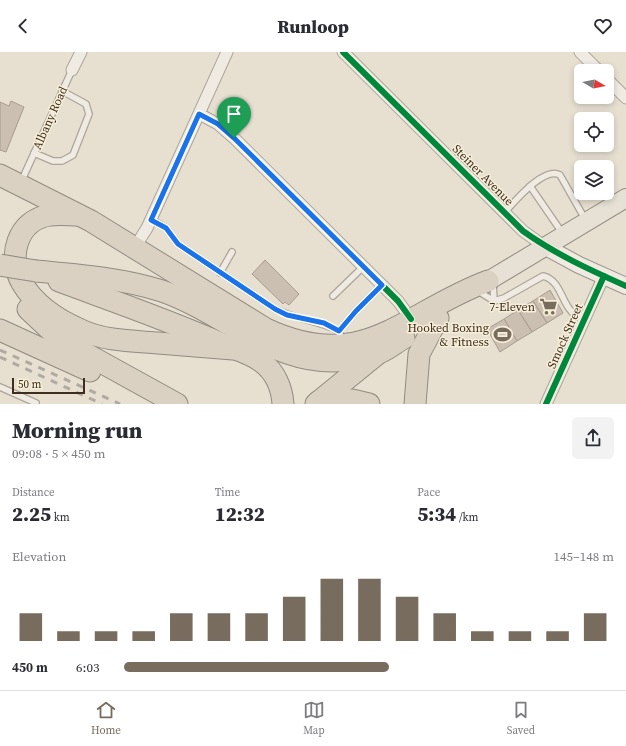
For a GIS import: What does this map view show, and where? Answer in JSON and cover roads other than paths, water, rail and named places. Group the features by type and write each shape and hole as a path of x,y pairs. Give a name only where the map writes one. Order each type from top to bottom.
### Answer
{"highway":[{"path":"0,175 20,184 135,247 266,329 281,336 304,343 340,338 356,344 380,336 449,298 488,288"},
{"path":"78,215 53,215 42,218 32,223 20,236 14,252 18,275 38,303 65,322 88,333 135,342 233,349"},
{"path":"0,265 129,283 162,291 212,314 262,344 309,360 340,362 376,354"},
{"path":"0,265 11,289 34,317 61,340 177,404"},
{"path":"36,271 256,359 270,369 280,387 282,404"},
{"path":"317,403 376,354 488,288"},
{"path":"416,404 419,354 438,318"},
{"path":"0,330 137,393 173,404"},
{"path":"317,403 352,400 369,404"}],"main road":[{"path":"488,288 544,246 626,198"}],"street":[{"name":"Albany Road","path":"72,70 81,52"},
{"path":"135,247 151,220 227,52"},
{"name":"Steiner Avenue","path":"343,52 523,231 544,246 626,286"},
{"path":"580,52 592,64"},
{"path":"614,86 626,98"},
{"path":"199,114 218,124 234,138 398,301 410,319"},
{"name":"Smock Street","path":"546,404 604,276"}],"lane":[{"name":"Albany Road","path":"20,184 72,70"},
{"path":"34,153 53,161 62,161 73,155 89,114 86,104 62,91"},
{"path":"505,212 535,181 550,174 560,175 586,221"},
{"path":"530,186 563,235"},
{"path":"151,220 166,228 178,244 220,273 287,315 324,323 340,338 356,311 382,285"},
{"path":"220,273 232,252"},
{"path":"334,296 363,267"},
{"path":"488,288 504,298 543,276 548,277 555,282 571,312 585,319"},
{"path":"0,387 37,404"}],"railway":[{"path":"0,350 120,404"},
{"path":"0,357 102,404"}],"place":[{"name":"7-Eleven","path":"548,307"},
{"name":"Hooked Boxing & Fitness","path":"502,335"}]}
